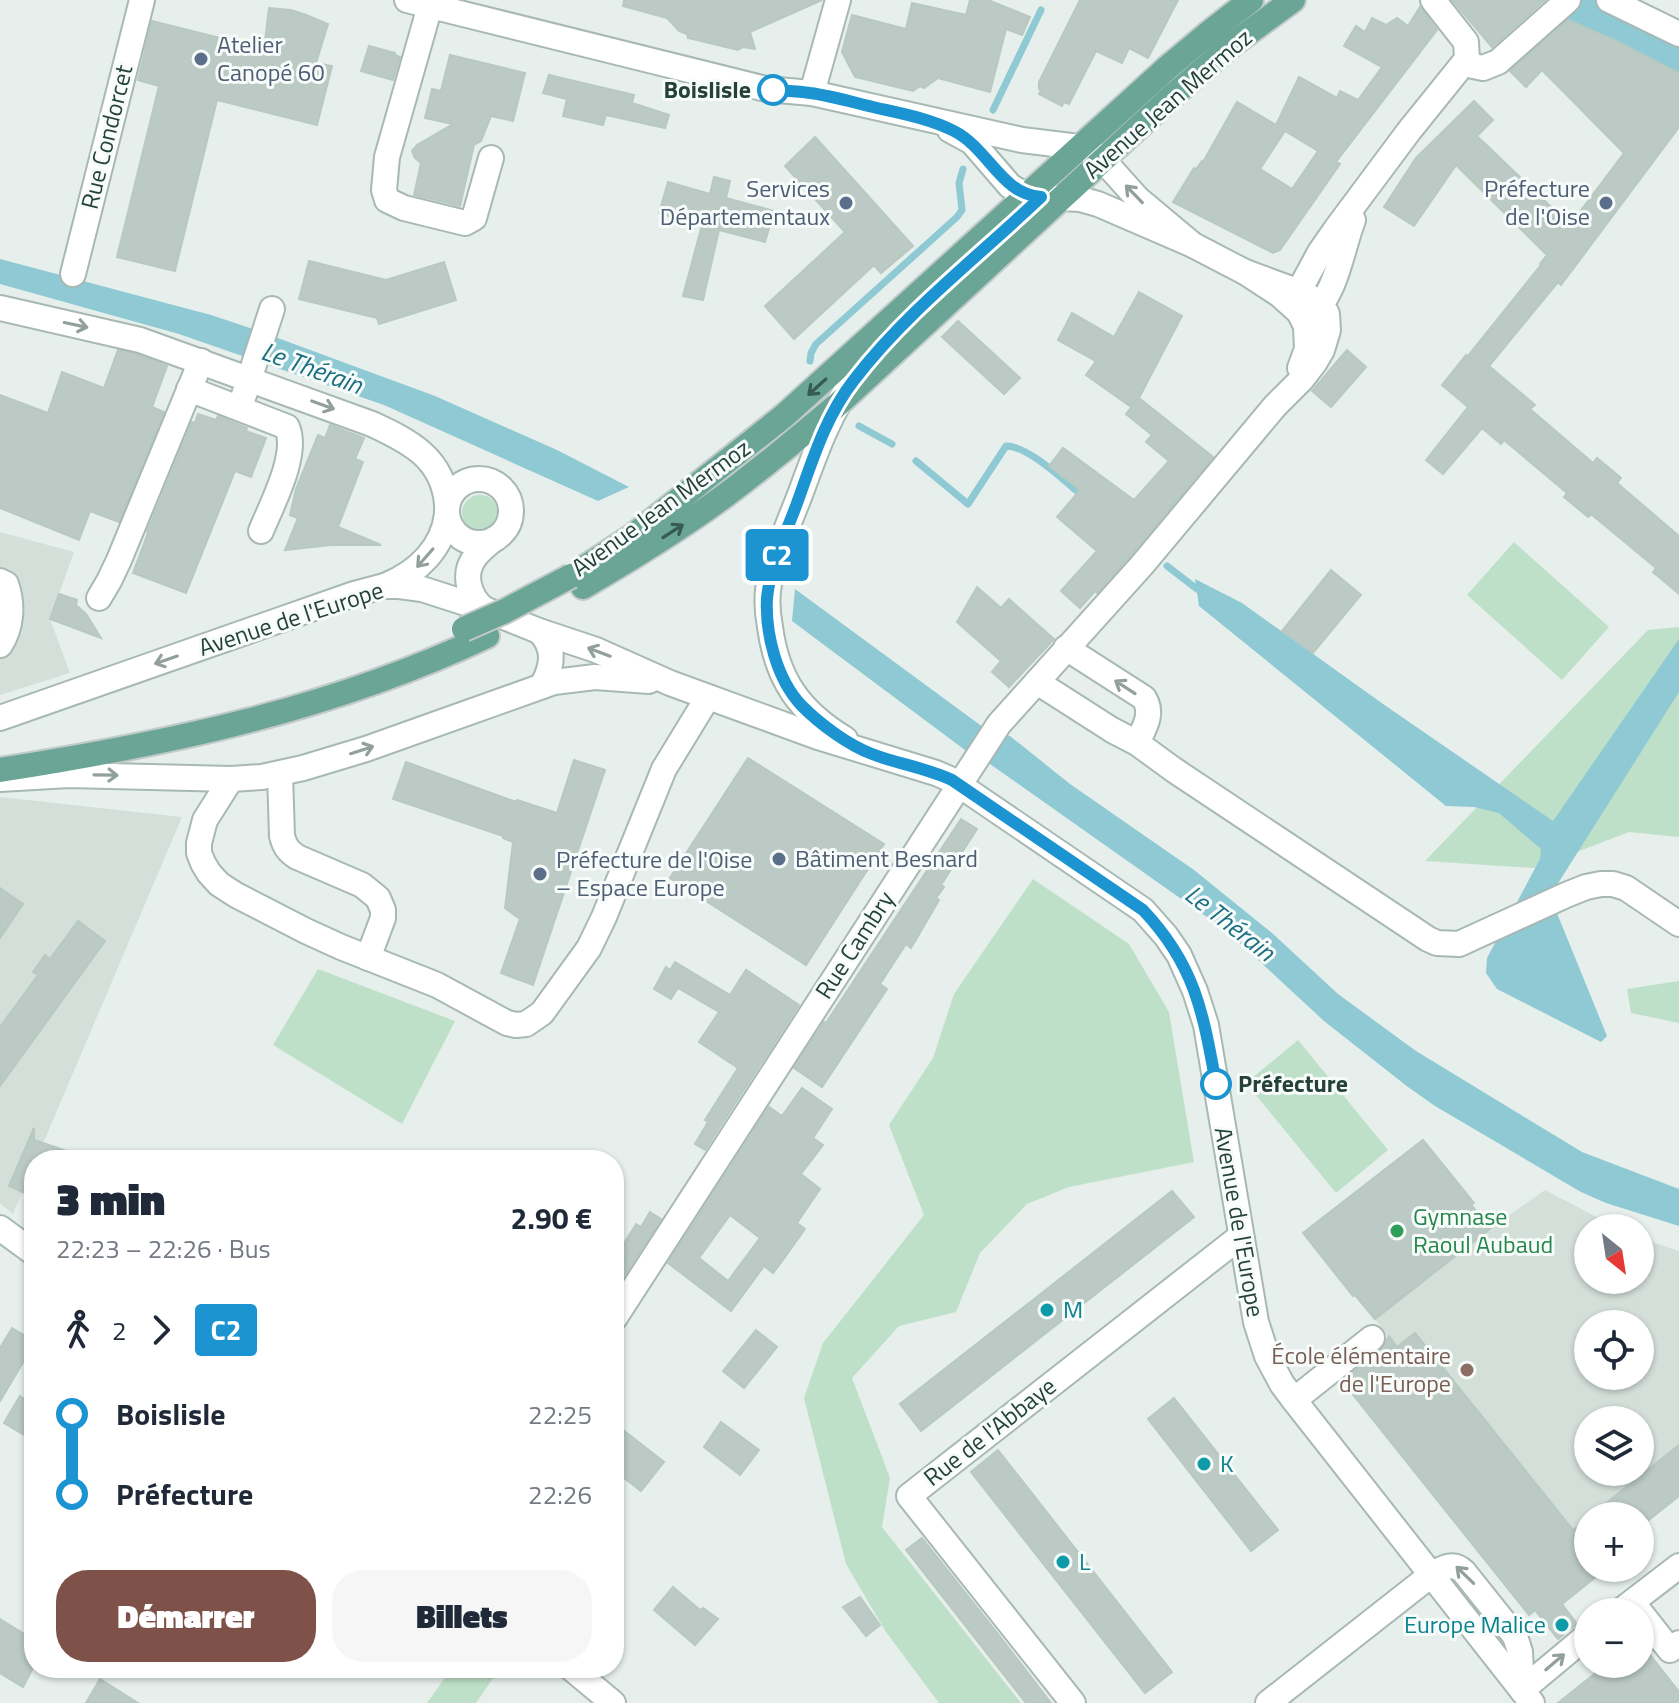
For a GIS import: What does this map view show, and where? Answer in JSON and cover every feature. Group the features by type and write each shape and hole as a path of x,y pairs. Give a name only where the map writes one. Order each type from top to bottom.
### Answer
{"main road":[{"name":"Avenue Jean Mermoz","path":"577,581 785,415 1009,212 1043,192 1057,168 1091,152 1183,54 1251,0"},
{"name":"Avenue Jean Mermoz","path":"0,770 140,746 262,718 407,670 475,633 517,605 577,581 659,541 722,498 835,407 1043,192 1091,152 1293,0"},
{"name":"Avenue Jean Mermoz","path":"0,753 106,737 224,711 354,672 427,645 475,633"}],"street":[{"name":"Rue Condorcet","path":"73,274 142,0"},
{"path":"812,93 838,0"},
{"path":"1091,152 1261,0"},
{"path":"922,118 956,132 1043,192 1098,204 1193,245 1303,304 1334,282 1352,222 1376,175 1466,59 1466,42 1433,0"},
{"path":"1466,59 1477,69 1498,62 1568,0"},
{"path":"1609,0 1679,34"},
{"path":"491,158 474,218 465,223 404,208 387,200 384,190 387,157 418,3 502,11 766,89 812,93 1022,140 1091,152 1138,199 1193,245"},
{"path":"1022,140 1038,147 1057,168"},
{"name":"Rue Cambry","path":"624,1303 999,724 1142,565 1275,406 1306,354 1308,337 1303,304"},
{"path":"0,308 140,340 201,361 252,372 372,424 405,440 430,461 446,490 451,529 463,540 479,543 494,539"},
{"path":"240,409 270,318"},
{"path":"99,598 119,560 201,361"},
{"path":"189,389 287,427 292,437 290,459 261,531"},
{"path":"835,407 778,552 769,587 768,614 777,661 790,691 821,722 870,754"},
{"path":"384,586 408,574 424,561 443,532 447,509 455,490 468,481 483,479 498,485 508,497 511,513 506,528 475,556 469,572 473,598 484,609"},
{"path":"0,581 6,584 11,600 7,634 0,645"},
{"name":"Avenue de l'Europe","path":"0,718 354,594 384,586 399,586 422,589 484,609 613,657 670,683 818,737 936,773 965,774 1143,910 1179,955 1206,1025 1252,1303 1261,1339 1274,1371 1527,1696"},
{"path":"539,631 546,638 552,655 550,672 542,686"},
{"path":"1066,648 1144,698 1148,705 1148,721 1137,743"},
{"name":"Avenue de l'Europe","path":"0,779 95,775 231,779 280,774 366,749 542,686 595,677 670,683"},
{"path":"1037,682 1137,743 1437,943 1459,944 1566,895 1601,884 1626,888 1679,924"},
{"path":"231,779 205,820 199,843 199,853 209,873 219,884 324,940 425,979 507,1023 526,1024 550,1005 593,941 664,769 708,697"},
{"path":"280,774 284,846 297,857 362,885 378,898 383,918 368,958"},
{"path":"0,1228 24,1246"},
{"name":"Rue de l'Abbaye","path":"1073,1703 909,1496 1241,1236"},
{"path":"1294,1400 1372,1338"},
{"path":"1646,1598 1679,1566"},
{"path":"1268,1703 1431,1575"},
{"path":"1654,1633 1670,1650 1679,1643"},
{"path":"1527,1696 1574,1649"},
{"path":"583,1678 613,1703"}],"shaded area":[{"path":"0,532 74,552 50,619 70,673 0,695"},
{"path":"0,797 182,817 40,1150 24,1150 24,1188 13,1214 0,1203"},
{"name":"École élémentaire de l'Europe","path":"1545,1190 1591,1214 1574,1214 1574,1294 1654,1294 1654,1243 1679,1251 1679,1496 1654,1509 1654,1502 1574,1502 1574,1582 1589,1582 1565,1601 1558,1592 1529,1615 1339,1376 1388,1337 1375,1319"}],"green space":[{"path":"480,495 493,500 498,513 493,526 480,531 467,526 462,513 467,500"},
{"path":"1514,542 1609,627 1562,680 1467,595"},
{"path":"1679,627 1679,837 1629,832 1535,868 1425,861 1648,630"},
{"path":"1033,879 1129,944 1169,1012 1194,1162 1069,1187 1027,1204 980,1253 956,1312 899,1326 852,1378 890,1478 882,1527 1021,1703 939,1703 886,1632 846,1564 804,1398 823,1343 924,1215 889,1125 933,1058 954,994"},
{"path":"318,969 455,1021 402,1124 273,1045"},
{"path":"1679,981 1679,1023 1631,1013 1627,989"},
{"path":"1298,1040 1388,1150 1336,1193 1246,1083"},
{"path":"445,1678 493,1678 476,1703 427,1703"}],"water":[{"name":"Le Thérain","path":"0,259 211,315 256,330 435,396 557,450 629,487 598,501 384,405 179,334 0,284"},
{"path":"1195,579 1242,603 1553,821 1679,639 1679,692 1550,896 1607,1036 1601,1042 1497,989 1486,973 1487,958 1540,859 1541,849 1499,813 1474,807 1446,806 1199,606"},
{"name":"Le Thérain","path":"795,589 991,733 1010,736 1070,784 1194,870 1272,933 1338,994 1416,1051 1582,1152 1679,1189 1679,1226 1654,1218 1654,1214 1641,1214 1581,1192 1435,1106 1324,1021 1228,932 990,764 969,753 792,621"}],"building":[{"path":"624,0 822,0 750,32 755,49 743,47 738,50 688,38 667,18 623,6"},
{"path":"970,0 988,0 1030,17 1022,35 1006,29 990,92 938,78 924,88 920,86 913,91 855,77 842,52 852,15 906,29 912,3 966,15"},
{"path":"1080,0 1178,0 1148,58 1129,48 1122,63 1096,51 1069,104 1064,102 1062,106 1039,94 1039,82"},
{"path":"1452,0 1545,0 1492,47"},
{"path":"1420,7 1437,30 1336,162 1340,164 1280,250 1273,253 1173,202 1194,168 1203,162 1237,102 1276,125 1299,77 1337,98 1340,91 1358,100 1382,67 1344,46 1356,26 1365,32 1372,18 1386,25 1397,18 1408,26","holes":["1285,131 1318,151 1292,189 1260,169"]},
{"path":"269,8 291,10 328,24 316,63 332,66 317,125 217,100 175,271 117,257 159,86 138,80 152,21 264,49"},
{"path":"1568,20 1679,73 1679,127 1561,285 1558,282 1489,366 1535,405 1530,409 1593,463 1597,458 1621,478 1617,483 1679,536 1679,594 1653,572 1656,568 1591,514 1588,517 1564,497 1567,493 1504,440 1501,444 1482,428 1443,474 1426,460 1468,407 1442,385 1547,255 1456,165 1414,226 1384,207 1416,158 1474,101 1493,120 1477,136 1570,225 1624,153 1542,70 1526,87 1510,71"},
{"path":"369,46 400,57 393,80 361,71"},
{"path":"450,55 525,73 513,121 491,116 481,141 474,145 460,206 414,195 421,163 412,151 453,124 425,118 432,89 441,91"},
{"path":"549,75 634,95 632,103 669,115 665,128 606,115 603,125 563,116 567,99 543,93"},
{"name":"Services Départementaux","path":"815,137 913,246 881,273 874,265 794,339 765,306 845,232 785,166"},
{"path":"714,177 730,181 726,198 774,211 765,242 719,230 703,300 683,296 702,225 659,213 668,182 710,194"},
{"path":"309,261 386,280 444,262 456,300 379,324 377,318 299,299"},
{"path":"1139,292 1182,316 1140,396 1131,407 1086,375 1096,361 1058,340 1072,313 1114,337"},
{"path":"958,321 1020,378 1004,394 942,337"},
{"path":"118,350 167,366 152,407 164,412 119,522 90,511 79,540 0,508 0,395 48,413 62,372 104,388"},
{"path":"1347,350 1366,367 1331,407 1312,391"},
{"path":"1139,398 1213,457 1131,555 1080,608 1061,591 1097,551 1057,517 1080,490 1049,466 1063,448 1134,500 1169,461 1146,442 1152,435 1126,414"},
{"path":"198,414 216,420 218,416 266,438 251,477 235,471 186,593 133,573 147,532"},
{"path":"330,425 364,438 355,459 363,462 338,527 381,545 331,545 285,550 298,518 290,515 296,489 318,435 325,438"},
{"path":"1331,570 1361,595 1313,653 1282,631"},
{"path":"977,587 1001,608 1009,599 1054,639 1009,687 992,672 1001,661 957,622"},
{"path":"59,594 77,600 76,605 86,614 101,638 50,619"},
{"name":"Bâtiment Besnard","path":"748,758 884,844 806,965 670,878"},
{"name":"Préfecture de l'Oise – Espace Europe","path":"574,760 605,770 533,985 501,973 520,919 505,908 513,842 393,799 406,762 516,802 557,813"},
{"path":"961,819 977,829 941,885 944,887 936,898 939,900 911,948 906,944 880,984 887,989 822,1087 794,1068"},
{"path":"0,888 23,904 0,938"},
{"path":"78,921 105,941 0,1086 0,1027 38,975 33,972 45,955 50,959"},
{"path":"675,962 730,995 746,970 799,1005 705,1150 695,1144 708,1122 705,1120 738,1068 699,1042 719,1012 678,988 671,999 654,989 666,967 670,970"},
{"path":"802,1088 832,1109 813,1138 823,1145 801,1174 820,1189 797,1223 805,1229 780,1264 773,1273 764,1266 731,1311 668,1263 769,1107 782,1116","holes":["730,1215 760,1238 728,1281 699,1258"]},
{"path":"34,1128 34,1140 63,1150 25,1150"},
{"name":"Gymnase Raoul Aubaud","path":"1423,1140 1491,1228 1375,1319 1303,1233"},
{"path":"24,1151 24,1193 9,1186"},
{"name":"M","path":"1172,1191 1194,1217 921,1431 900,1404"},
{"path":"650,1212 661,1219 624,1276 624,1244 636,1224 641,1227"},
{"path":"12,1328 24,1335 24,1361 0,1401 0,1348"},
{"path":"756,1330 777,1347 744,1388 723,1371"},
{"path":"1415,1333 1574,1529 1574,1582 1590,1582 1562,1604 1574,1620 1574,1626 1558,1639 1535,1610 1529,1615 1342,1381 1381,1350 1389,1336 1397,1347"},
{"path":"20,1396 24,1399 24,1435 4,1423"},
{"name":"K","path":"1174,1398 1278,1530 1251,1551 1148,1419"},
{"path":"721,1422 759,1450 740,1475 704,1447"},
{"path":"624,1431 664,1462 641,1491 624,1478"},
{"path":"1679,1445 1679,1496 1654,1516 1654,1502 1608,1502 1628,1486 1654,1486 1654,1465"},
{"name":"L","path":"998,1450 1172,1672 1145,1693 971,1472"},
{"path":"922,1538 1051,1703 1026,1703 906,1550"},
{"path":"673,1587 700,1610 703,1608 718,1619 695,1645 654,1610"},
{"path":"860,1597 880,1625 866,1636 843,1607"},
{"path":"0,1619 24,1634 24,1678 28,1678 23,1687 0,1673"},
{"path":"1654,1660 1679,1692 1679,1703 1558,1703 1589,1678 1654,1678"},
{"path":"100,1679 138,1703 86,1703"}],"waterway":[{"path":"993,110 1041,10"},
{"path":"1571,10 1679,52"},
{"path":"810,361 816,344 957,217 962,210 959,183 963,169"},
{"path":"859,426 892,444"},
{"path":"916,461 968,504 1006,446 1025,452 1084,497"},
{"path":"1167,566 1197,589"}],"bus line":[{"name":"C2","path":"773,90 812,93 922,118 964,137 979,148 1010,186 1022,193 1041,197 894,333 835,407 770,579 767,605 770,631 783,677 801,705 840,736 870,754 952,780 1143,910 1166,936 1188,972 1206,1025 1216,1084"}],"place":[{"name":"Atelier Canopé 60","path":"201,59"},
{"name":"Boislisle","path":"773,90"},
{"name":"Services Départementaux","path":"846,203"},
{"name":"Préfecture de l'Oise","path":"1606,203"},
{"name":"Bâtiment Besnard","path":"779,859"},
{"name":"Préfecture de l'Oise – Espace Europe","path":"540,874"},
{"name":"Préfecture","path":"1216,1084"},
{"name":"Gymnase Raoul Aubaud","path":"1397,1231"},
{"name":"M","path":"1047,1310"},
{"name":"École élémentaire de l'Europe","path":"1467,1370"},
{"name":"K","path":"1204,1464"},
{"name":"L","path":"1063,1562"},
{"name":"Europe Malice","path":"1562,1625"}]}
